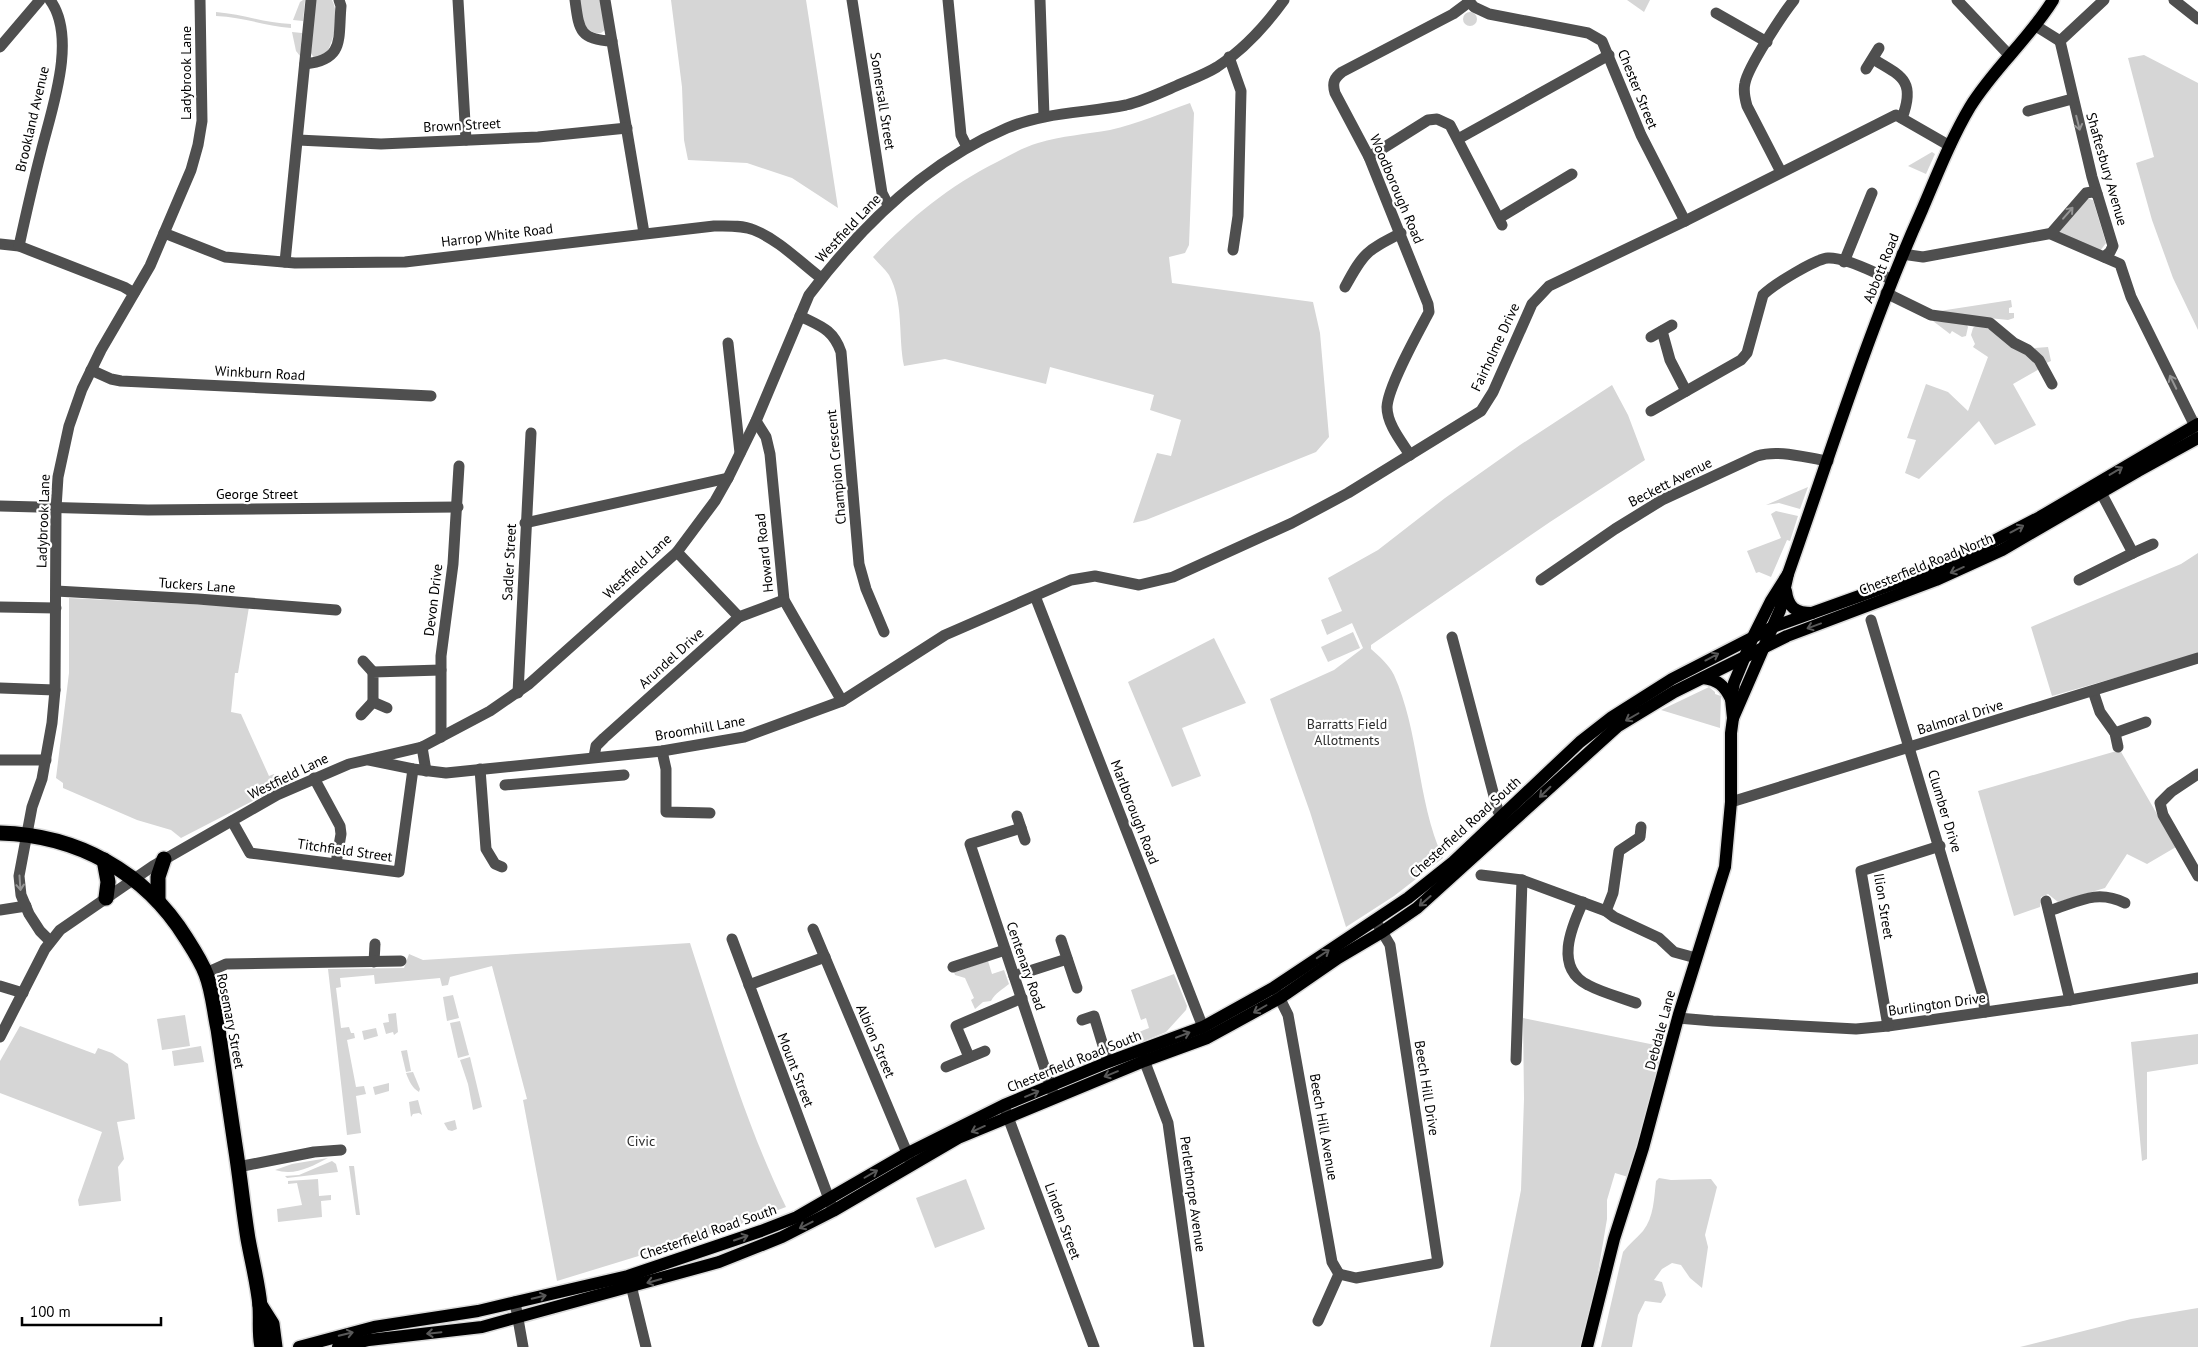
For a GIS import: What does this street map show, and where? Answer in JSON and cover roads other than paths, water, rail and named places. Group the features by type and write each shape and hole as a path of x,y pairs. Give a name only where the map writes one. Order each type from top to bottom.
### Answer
{"highway":[{"name":"Rosemary Street","path":"0,833 64,843 104,860 134,879 158,901 178,925 206,973 214,1011 260,1306 259,1331 262,1347"},
{"path":"158,901 158,876 164,859"},
{"path":"104,860 108,882 106,898"},
{"name":"Rosemary Street","path":"260,1306 272,1324 275,1347"}],"main road":[{"name":"Abbott Road","path":"1744,658 1753,637 1788,574 1891,279 1950,146 1970,107 1988,81 2036,26 2053,0"},
{"name":"Chesterfield Road North","path":"1763,648 1790,635 1936,580 2002,550 2099,488 2197,432"},
{"name":"Chesterfield Road North","path":"1773,627 1932,570 2099,488"},
{"name":"Abbott Road","path":"1763,648 1773,627 1786,590 1788,574"},
{"path":"1786,590 1787,601 1793,608 1805,613 1815,613"},
{"name":"Chesterfield Road South","path":"338,1347 370,1340 482,1327 518,1318 630,1282 797,1216 828,1198 1006,1110 1205,1032 1338,958 1382,932 1417,908 1507,820 1580,742 1612,717 1672,678 1773,627"},
{"name":"Chesterfield Road South","path":"1277,993 1375,920 1408,898 1507,820 1618,726 1703,678 1763,648"},
{"name":"Debdale Lane","path":"1733,718 1763,648"},
{"name":"Debdale Lane","path":"1587,1347 1614,1239 1643,1148 1678,1018 1725,867 1731,802 1731,733 1733,718 1731,699 1734,683 1744,658"},
{"path":"1703,678 1714,680 1723,685 1731,699"},
{"name":"Chesterfield Road South","path":"1052,1092 1108,1062 1142,1056"},
{"name":"Chesterfield Road South","path":"298,1347 374,1326 454,1316 516,1302 630,1282 719,1262 782,1237 833,1211 909,1159"}],"street":[{"path":"0,47 40,0"},
{"name":"Brookland Avenue","path":"19,246 59,77 62,36 59,16 50,0"},
{"name":"Ladybrook Lane","path":"50,941 40,932 26,906 21,895 18,876 28,836 32,807 42,779 46,760 55,690 56,508 58,477 69,426 91,370 134,293 164,233 191,170 199,137 203,90 200,0"},
{"path":"285,262 311,0"},
{"path":"305,64 327,60 333,55 337,47 341,6 339,0"},
{"path":"458,0 466,140"},
{"path":"575,0 578,25 582,31 587,36 612,41"},
{"path":"605,0 644,233"},
{"name":"Somersall Street","path":"852,0 882,193 888,205"},
{"path":"948,0 962,135 967,147"},
{"path":"1040,0 1044,116"},
{"name":"Westfield Lane","path":"0,1037 50,941 60,930 164,859 277,795 349,764 422,747 490,711 518,693 677,552 715,501 728,478 756,421 809,295 821,278 888,205 967,147 1008,128 1044,116 1127,105 1151,97 1217,67 1270,20 1284,0"},
{"path":"1781,172 1747,106 1744,95 1745,83 1767,42 1794,0"},
{"path":"2036,26 2060,41 2104,0"},
{"path":"2174,0 2198,20"},
{"name":"Chester Street","path":"1469,1 1481,11 1489,14 1596,36 1602,41 1641,135 1685,221"},
{"name":"Woodborough Road","path":"1410,455 1392,426 1387,408 1389,393 1429,312 1428,304 1369,157 1335,93 1333,84 1336,77 1453,14 1469,1"},
{"path":"1964,2 2010,56"},
{"path":"1716,13 1767,42"},
{"name":"Shaftesbury Avenue","path":"2060,41 2072,99 2113,246 2104,257"},
{"path":"1866,69 1879,48"},
{"path":"1458,139 1609,54"},
{"path":"1229,57 1241,91 1238,216 1233,250"},
{"path":"1873,59 1898,75 1904,82 1908,98 1902,118 1950,146"},
{"path":"2028,111 2072,99"},
{"name":"Fairholme Drive","path":"1035,596 1071,580 1095,576 1139,585 1173,577 1292,523 1348,493 1481,411 1493,392 1532,304 1549,286 1685,221 1896,115 1902,118"},
{"path":"1369,157 1428,120 1437,119 1450,125 1500,221 1572,174"},
{"name":"Brown Street","path":"298,140 381,144 538,137 627,128"},
{"path":"1902,254 1923,256 2053,233 2086,193 2092,192 2097,194"},
{"path":"1844,262 1872,193"},
{"name":"Harrop White Road","path":"164,233 226,258 295,263 405,262 714,226 753,229 774,240 821,278"},
{"path":"1345,287 1361,259 1370,249 1401,233"},
{"path":"2053,233 2053,235 2120,264 2131,297 2197,432"},
{"path":"0,244 19,246 124,287 134,293"},
{"path":"1650,411 1740,360 1747,353 1763,295 1769,289 1821,259 1835,259 1891,279"},
{"path":"1886,293 1931,315 1990,322 2014,343 2028,350 2039,360 2052,384"},
{"name":"Champion Crescent","path":"800,316 828,331 836,339 842,352 859,564 866,589 884,632"},
{"path":"1651,337 1667,328 1670,360 1686,391"},
{"path":"728,343 740,453"},
{"name":"Winkburn Road","path":"91,370 111,379 121,381 431,396"},
{"name":"Howard Road","path":"756,421 766,437 770,454 784,600 842,701"},
{"name":"Sadler Street","path":"518,693 531,433"},
{"name":"Beckett Avenue","path":"1541,580 1615,529 1662,500 1757,456 1766,453 1828,461"},
{"name":"Devon Drive","path":"442,737 441,670 458,507 460,466"},
{"path":"525,523 728,478"},
{"path":"2099,488 2133,553"},
{"name":"George Street","path":"0,506 148,510 458,507"},
{"path":"2078,580 2153,544"},
{"path":"677,552 739,617"},
{"name":"Tuckers Lane","path":"56,591 198,599 336,610"},
{"name":"Broomhill Lane","path":"369,760 414,769 446,772 662,750 744,737 842,701 877,684 947,639 1035,596"},
{"name":"Marlborough Road","path":"1035,596 1205,1032"},
{"name":"Arundel Drive","path":"594,757 596,746 604,738 739,617 784,600"},
{"path":"0,607 56,608"},
{"name":"Clumber Drive","path":"1871,620 1940,846 1983,996 1985,1012"},
{"path":"1452,637 1498,811 1507,820"},
{"name":"Balmoral Drive","path":"1731,802 2198,659"},
{"path":"361,715 373,702 373,672 363,661"},
{"path":"373,672 441,670"},
{"path":"0,688 55,690"},
{"path":"2093,691 2100,712 2115,733 2118,747"},
{"path":"373,702 387,708"},
{"path":"2115,733 2146,722"},
{"path":"422,747 426,770"},
{"path":"662,750 666,769 666,812 710,813"},
{"path":"607,756 609,776"},
{"path":"0,760 46,760"},
{"path":"536,763 537,782"},
{"name":"Titchfield Street","path":"232,821 250,853 399,872 414,769"},
{"path":"480,769 486,849 495,864 502,867"},
{"path":"2198,774 2171,792 2160,803 2160,808 2198,876"},
{"path":"505,785 624,775"},
{"path":"314,778 340,826 341,834 336,863"},
{"path":"1017,816 1025,840"},
{"path":"1606,911 1613,893 1619,851 1640,837 1641,827"},
{"name":"Centenary Road","path":"1021,828 970,844 1052,1092"},
{"name":"Ilion Street","path":"1888,1026 1861,871 1940,846"},
{"path":"1481,875 1522,880 1583,902 1606,911 1614,917 1659,938 1674,952 1696,958"},
{"path":"1516,1060 1522,880"},
{"path":"2070,1000 2048,906 2102,895 2125,903"},
{"path":"1583,902 1568,941 1567,960 1582,981 1588,985 1614,990 1636,1003"},
{"path":"0,910 26,906"},
{"name":"Beech Hill Drive","path":"1339,1274 1356,1278 1438,1264 1390,945 1375,920"},
{"name":"Albion Street","path":"813,929 909,1159"},
{"name":"Mount Street","path":"732,939 833,1211"},
{"path":"1060,940 1078,988"},
{"path":"374,962 375,944"},
{"path":"954,967 1005,950"},
{"path":"748,985 824,957"},
{"path":"1014,976 1067,959"},
{"path":"206,973 226,964 401,961"},
{"name":"Burlington Drive","path":"1678,1018 1856,1029 2070,1000 2198,978"},
{"path":"0,986 23,993"},
{"name":"Beech Hill Avenue","path":"1277,993 1288,1015 1332,1262 1339,1274"},
{"path":"969,1057 956,1026 1022,998"},
{"path":"1082,1020 1094,1016 1108,1062"},
{"path":"946,1067 985,1051"},
{"name":"Perlethorpe Avenue","path":"1142,1056 1168,1123 1199,1347"},
{"name":"Linden Street","path":"1006,1110 1094,1347"},
{"path":"238,1166 314,1152 341,1150"},
{"path":"1318,1321 1339,1274"},
{"path":"630,1282 646,1347"},
{"path":"516,1302 523,1347"}],"park label":[{"name":"Barratts Field Allotments","path":"1347,732"},
{"name":"Civic","path":"641,1141"}]}
